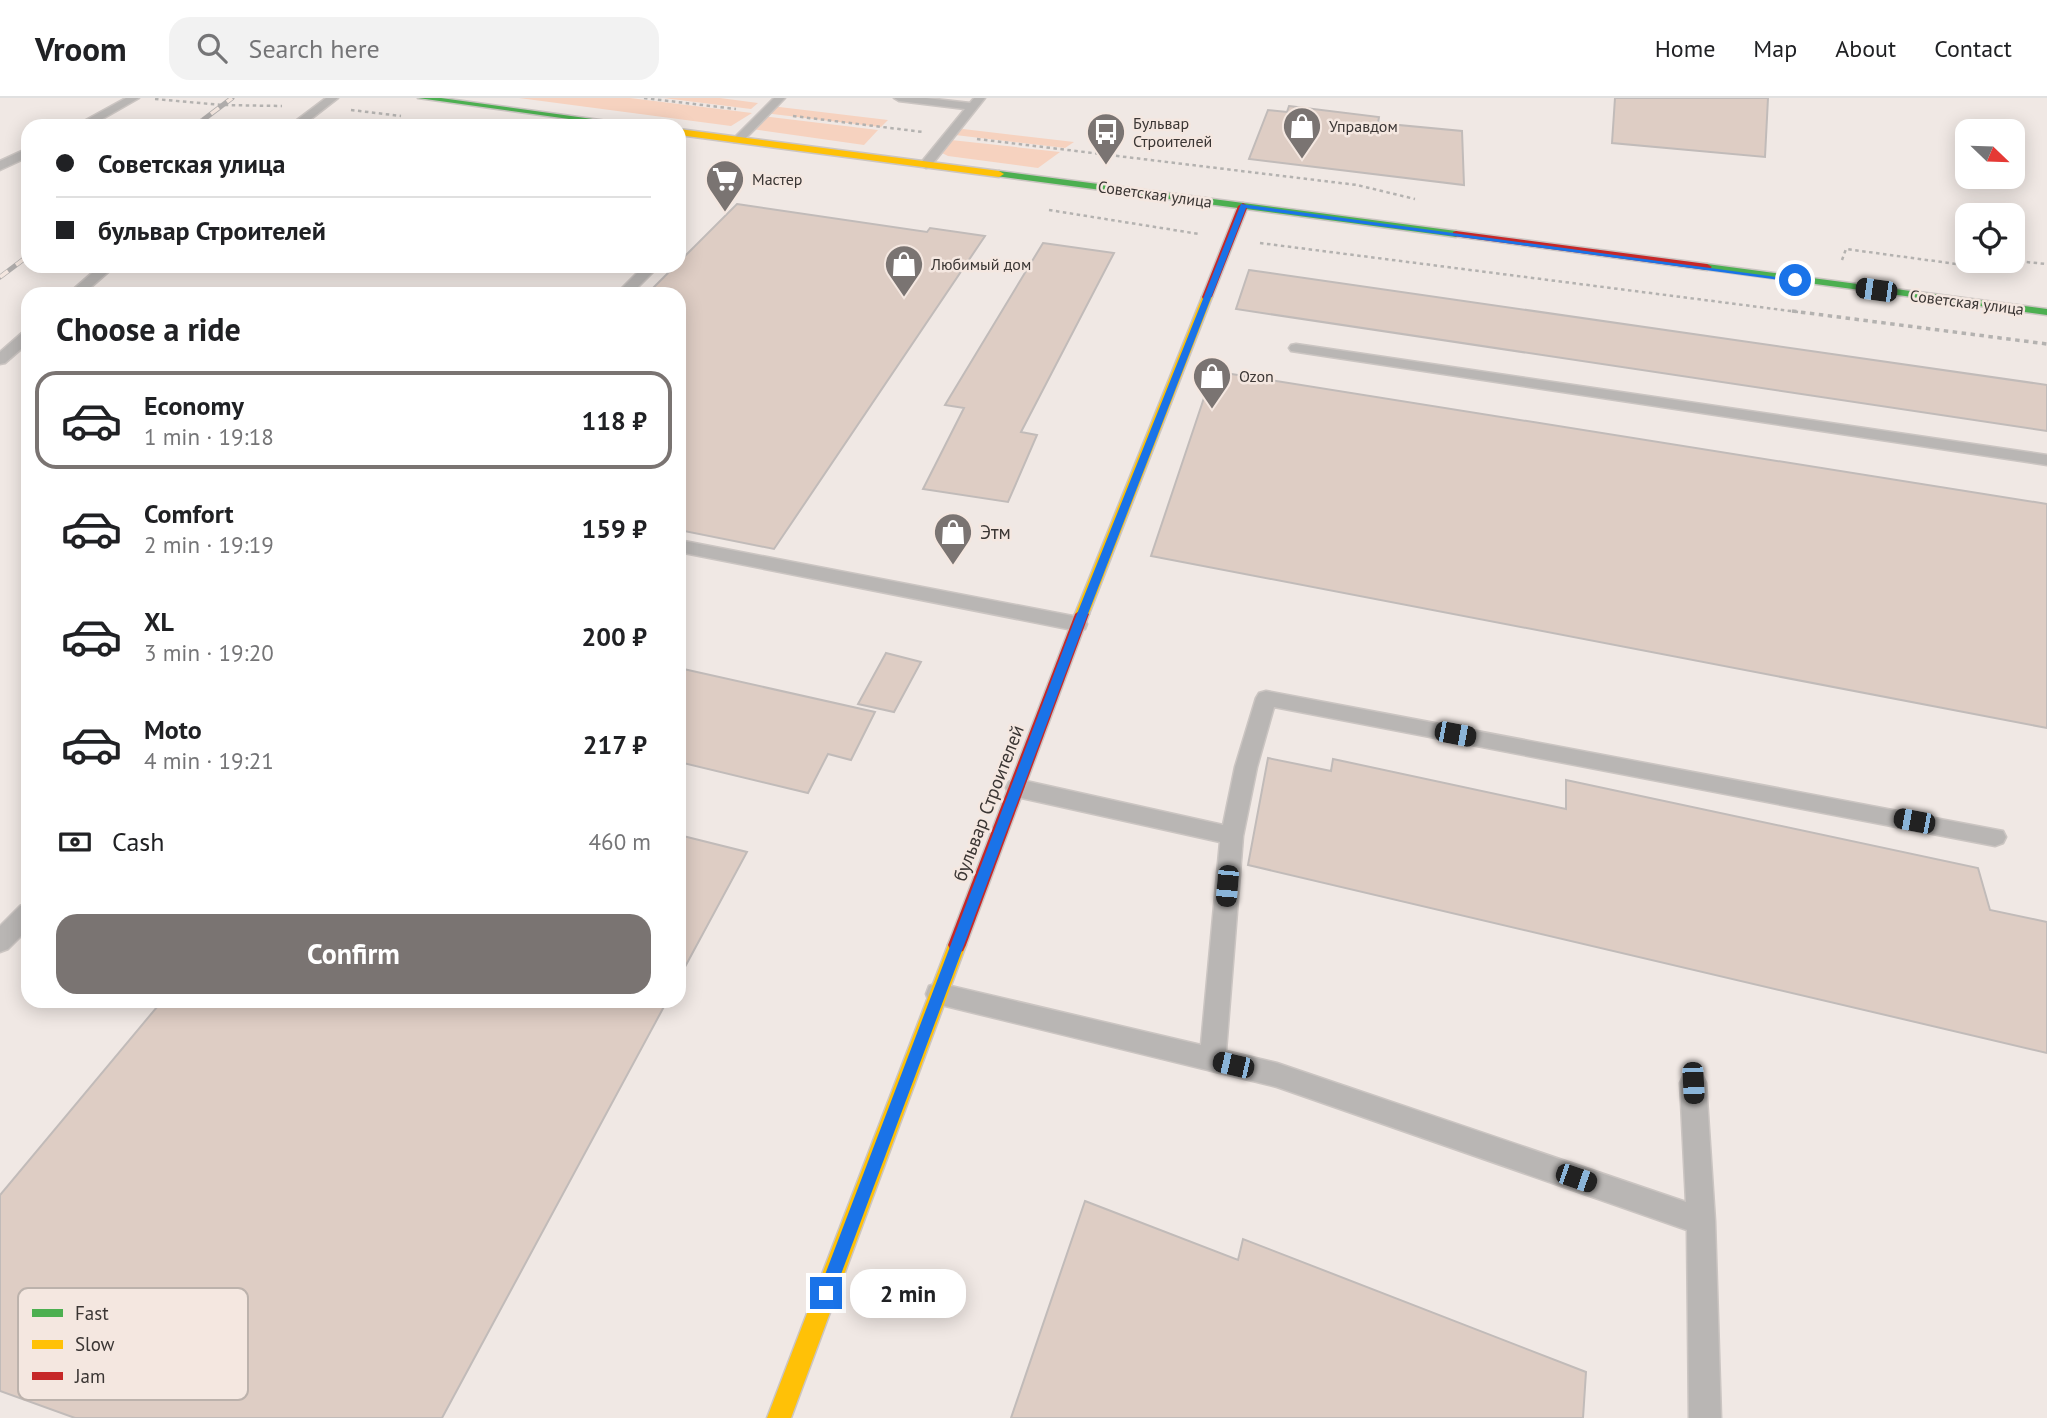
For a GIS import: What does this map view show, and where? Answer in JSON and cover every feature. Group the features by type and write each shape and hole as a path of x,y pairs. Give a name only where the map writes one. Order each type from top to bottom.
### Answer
{"main road":[{"path":"422,98 488,102 595,119"},
{"name":"Советская улица","path":"686,132 2047,312"},
{"name":"бульвар Строителей","path":"779,1418 1079,624 1243,206"}],"lane":[{"path":"94,119 134,98"},
{"path":"304,119 333,98"},
{"path":"738,140 780,98"},
{"path":"900,98 977,102"},
{"path":"926,164 977,102"},
{"path":"0,166 21,156"},
{"path":"83,287 99,273"},
{"path":"630,287 645,273"},
{"path":"0,360 21,341"},
{"path":"1296,348 2047,460"},
{"path":"686,547 1079,624"},
{"path":"1212,1060 1231,836 1246,767 1266,698 1994,837"},
{"path":"1017,788 1231,836"},
{"path":"0,942 21,920"},
{"path":"939,994 1277,1075 1700,1221"},
{"path":"1693,1083 1705,1418"}],"path":[{"path":"149,98 222,106 321,106"},
{"path":"644,98 744,110"},
{"path":"1037,208 1230,239 2047,344"},
{"path":"2026,262 2047,264"}],"shaded area":[{"path":"519,98 630,98 752,113 731,126"},
{"path":"663,98 720,98 758,103 751,109"},
{"path":"771,106 888,120 881,127 764,113"},
{"path":"761,116 878,130 864,145 752,129"},
{"path":"963,129 1074,142 1065,148 947,134"},
{"path":"942,139 1060,152 1038,168 948,156 938,151"}],"building":[{"path":"1615,98 1768,98 1765,157 1612,143"},
{"path":"1289,106 1379,117 1378,123 1462,131 1464,185 1249,159 1268,110 1287,112"},
{"path":"737,204 927,232 930,228 985,236 774,549 686,531 686,287 654,287 668,273 686,273 686,255"},
{"path":"1043,243 1114,253 1021,432 1037,435 1008,502 923,489 964,408 945,405"},
{"path":"1249,270 2047,385 2047,431 1236,309"},
{"path":"1213,371 2047,504 2047,728 1151,556"},
{"path":"886,653 921,662 894,712 858,704"},
{"path":"686,670 875,712 851,760 828,754 808,793 686,764"},
{"path":"1268,758 1331,771 1333,759 1566,809 1566,780 1978,868 1990,910 2047,922 2047,1053 1248,865"},
{"path":"686,837 747,852 686,965"},
{"path":"156,1008 663,1008 442,1418 75,1418 25,1400 248,1400 248,1288 18,1288 18,1397 0,1391 0,1195"},
{"path":"1085,1201 1238,1260 1243,1239 1586,1372 1583,1418 1011,1418"}],"railway":[{"path":"204,119 232,98"},
{"path":"0,277 21,261"}],"traffic: fast":[{"path":"422,98 585,119"},
{"path":"999,174 1456,234"},
{"path":"1707,267 2047,312"}],"traffic: slow":[{"path":"686,133 999,174"},
{"path":"1082,614 1207,297"},
{"path":"779,1418 957,945"}],"traffic: jam":[{"path":"1207,297 1243,206"},
{"path":"1456,234 1707,267"},
{"path":"957,945 1082,614"}],"place":[{"name":"Управдом","path":"1302,160"},
{"name":"Бульвар Строителей","path":"1106,166"},
{"name":"Мастер","path":"725,213"},
{"name":"Любимый дом","path":"904,298"},
{"name":"Ozon","path":"1212,410"},
{"name":"Этм","path":"953,566"}],"route":[{"path":"826,1293 1079,624 1243,206 1795,280"}]}
